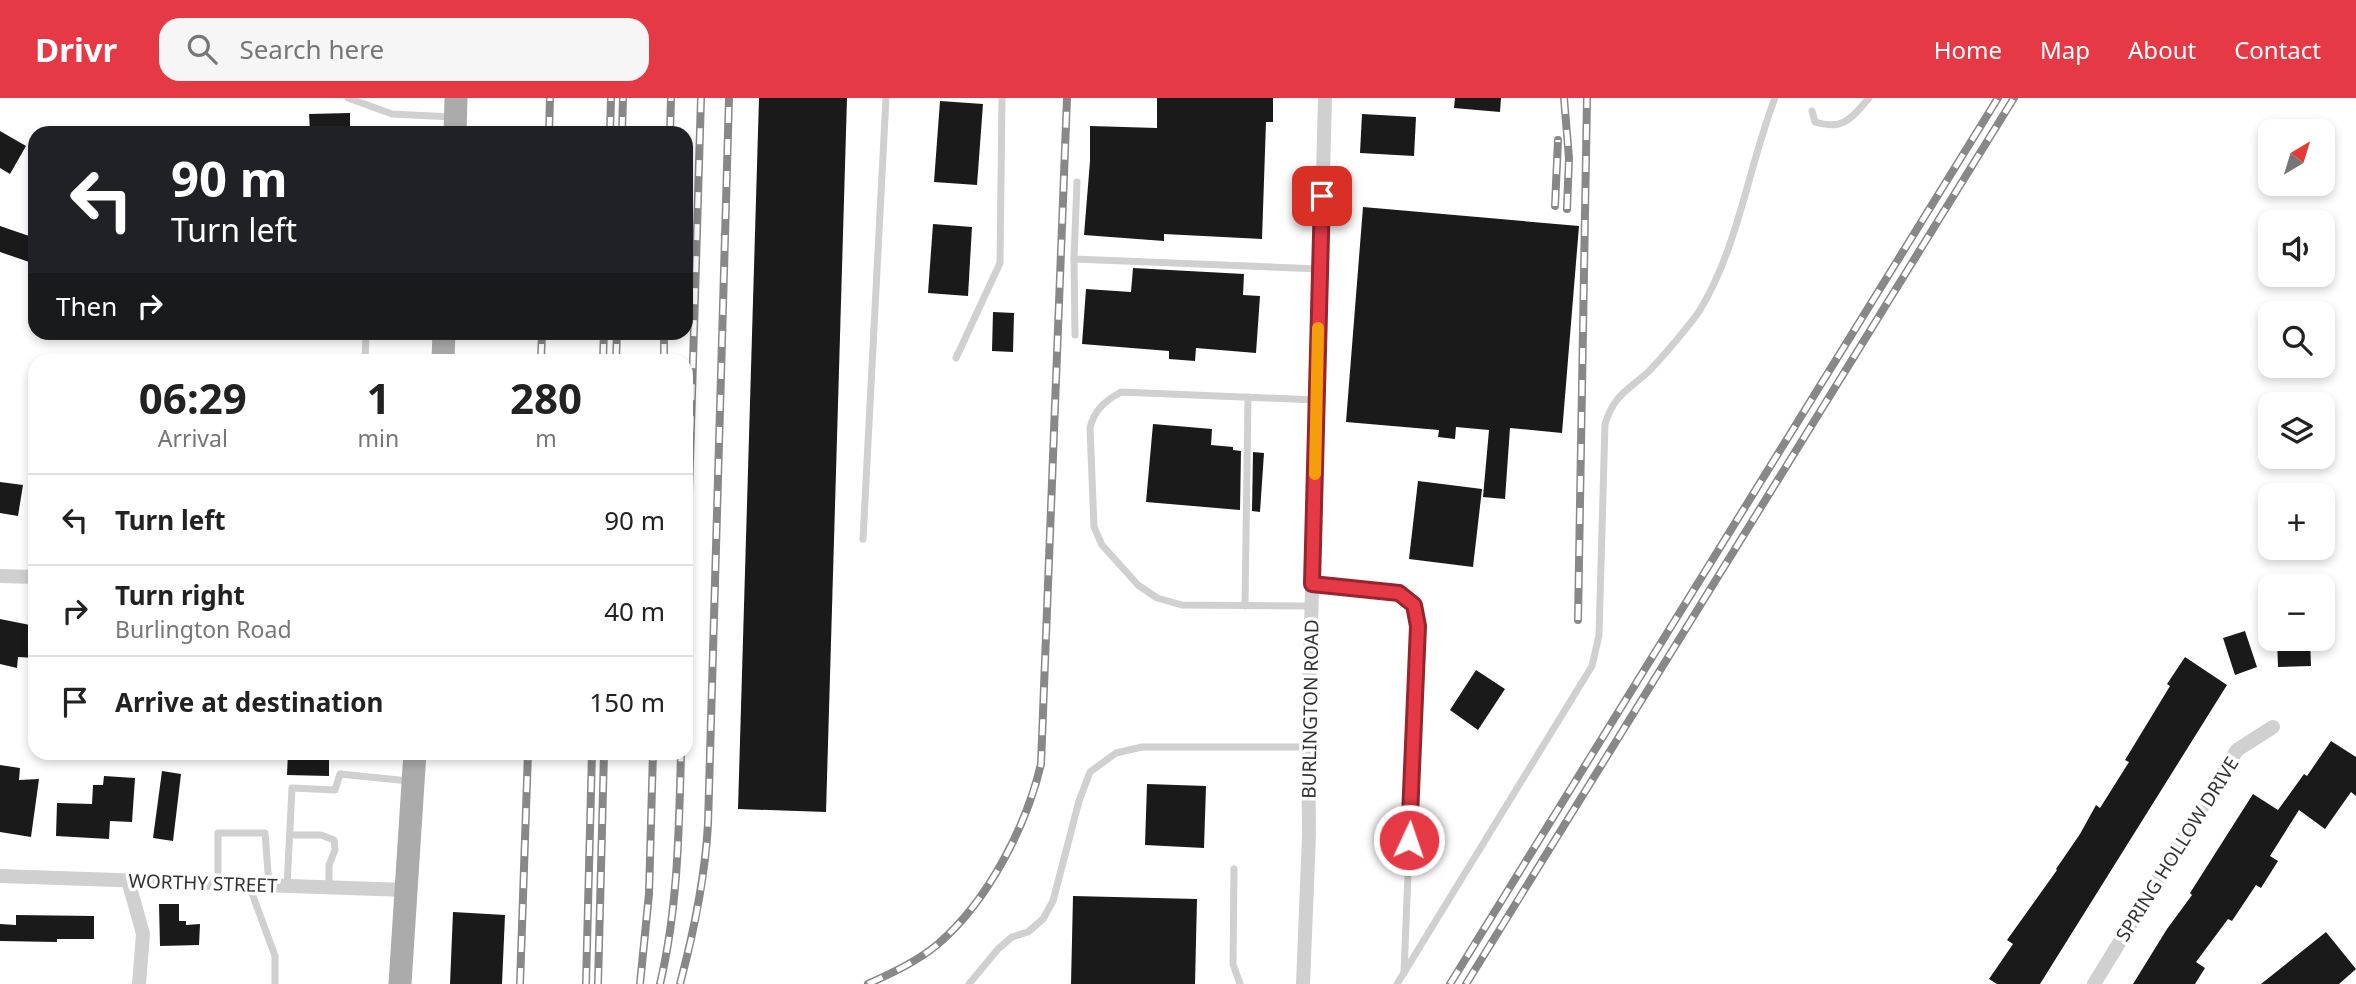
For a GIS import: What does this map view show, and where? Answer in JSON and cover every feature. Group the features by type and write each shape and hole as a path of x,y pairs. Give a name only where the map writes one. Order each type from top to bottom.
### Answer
{"main road":[{"path":"400,984 414,760"}],"street":[{"name":"BURLINGTON ROAD","path":"1303,984 1309,835 1311,606 1325,98"},
{"path":"0,576 28,578"},
{"name":"SPRING HOLLOW DRIVE","path":"2094,984 2236,750 2273,727"},
{"name":"WORTHY STREET","path":"0,876 406,890"},
{"path":"128,880 143,934 139,984"}],"lane":[{"path":"348,98 392,114 456,116"},
{"path":"863,539 886,98"},
{"path":"956,358 1000,263 1002,98"},
{"path":"1397,984 1592,666 1599,635 1605,424 1610,407 1623,391 1648,372 1699,312 1726,259 1760,136 1775,98"},
{"path":"1812,111 1815,122 1829,127 1844,123 1869,98"},
{"path":"1075,335 1077,183"},
{"path":"1074,259 1320,269"},
{"path":"1311,606 1182,606 1157,598 1138,585 1102,545 1094,527 1090,428 1092,417 1099,407 1121,392 1316,400"},
{"path":"1245,606 1248,397"},
{"path":"1312,584 1399,593 1414,605 1418,626 1404,973"},
{"path":"969,984 998,949 1012,937 1028,932 1043,919 1053,901 1079,801 1090,772 1116,753 1142,747 1308,747"},
{"path":"287,886 292,788 335,790 340,774 413,782"},
{"path":"218,884 218,833 265,833 269,886"},
{"path":"290,835 321,835 334,841 335,850 329,865 329,887"},
{"path":"1234,869 1233,964 1240,984"},
{"path":"249,885 275,956 275,984"}],"building":[{"path":"759,98 847,98 826,812 738,809"},
{"path":"1157,98 1273,98 1273,122 1266,122 1262,239 1164,234 1164,241 1084,235 1090,126 1157,128"},
{"path":"1455,98 1501,98 1500,112 1454,108"},
{"path":"940,101 983,104 977,185 934,182"},
{"path":"350,113 350,126 310,126 309,114"},
{"path":"1362,114 1416,117 1414,156 1360,153"},
{"path":"0,131 26,146 10,174 0,168"},
{"path":"1363,207 1579,226 1562,433 1510,428 1505,499 1483,497 1489,430 1456,427 1455,439 1438,437 1439,430 1346,422"},
{"path":"933,224 972,227 968,296 928,293"},
{"path":"0,226 28,236 28,262 0,252"},
{"path":"1133,268 1244,274 1243,295 1260,296 1256,353 1196,348 1195,361 1169,359 1169,351 1082,344 1086,289 1131,292"},
{"path":"993,312 1014,313 1013,352 992,351"},
{"path":"1153,424 1212,429 1211,445 1233,447 1233,450 1241,451 1240,510 1146,502"},
{"path":"1253,452 1264,453 1260,512 1252,511"},
{"path":"1418,481 1482,489 1473,567 1409,559"},
{"path":"0,482 23,485 18,516 0,513"},
{"path":"0,619 28,625 28,658 18,657 17,668 0,664"},
{"path":"2245,631 2257,667 2235,675 2223,638"},
{"path":"2277,651 2310,651 2311,666 2278,667"},
{"path":"2185,657 2227,685 2040,984 1997,984 1989,979 2013,944 2007,940 2057,870 2096,805 2100,808 2129,762 2125,760"},
{"path":"1476,670 1505,689 1478,730 1450,710"},
{"path":"2331,741 2356,757 2356,796 2351,792 2325,829 2299,810 2270,856 2278,861 2261,888 2256,885 2232,921 2228,919 2196,962 2205,968 2195,984 2133,984 2192,895 2190,893 2253,794 2278,810 2304,774 2307,776"},
{"path":"288,760 329,760 329,776 287,775"},
{"path":"0,765 20,768 19,780 39,779 31,837 0,832"},
{"path":"162,771 181,774 173,841 153,838"},
{"path":"104,776 135,778 132,822 110,821 109,839 56,836 57,803 92,804 93,785 103,785"},
{"path":"1147,784 1206,786 1204,848 1145,845"},
{"path":"1073,896 1197,899 1195,984 1071,984"},
{"path":"159,904 179,904 179,921 186,921 186,925 200,924 199,945 160,946"},
{"path":"453,912 505,915 502,984 450,984"},
{"path":"16,915 94,916 94,939 57,939 57,942 0,941 0,924 16,925"},
{"path":"2326,932 2356,969 2339,984 2261,984"}],"railway":[{"path":"549,126 550,98"},
{"path":"610,126 611,98"},
{"path":"622,126 623,98"},
{"path":"670,126 671,98"},
{"path":"693,361 701,98"},
{"path":"680,984 698,905 708,824 729,98"},
{"path":"868,984 930,950 956,927 973,907 1003,862 1015,837 1026,813 1041,764 1067,98"},
{"path":"1564,98 1569,158 1567,209"},
{"path":"1578,620 1587,98"},
{"path":"1450,984 1998,98"},
{"path":"1466,984 2014,98"},
{"path":"1555,206 1558,140"},
{"path":"541,354 542,340"},
{"path":"603,354 604,340"},
{"path":"616,354 617,340"},
{"path":"664,340 664,354"},
{"path":"520,984 528,760"},
{"path":"586,984 592,760"},
{"path":"598,984 604,760"},
{"path":"640,984 649,894 653,760"},
{"path":"660,984 674,898 681,760"}],"slow traffic":[{"path":"1315,474 1318,328"}],"route":[{"path":"1322,196 1312,584 1399,593 1414,605 1418,626 1409,840"}]}
